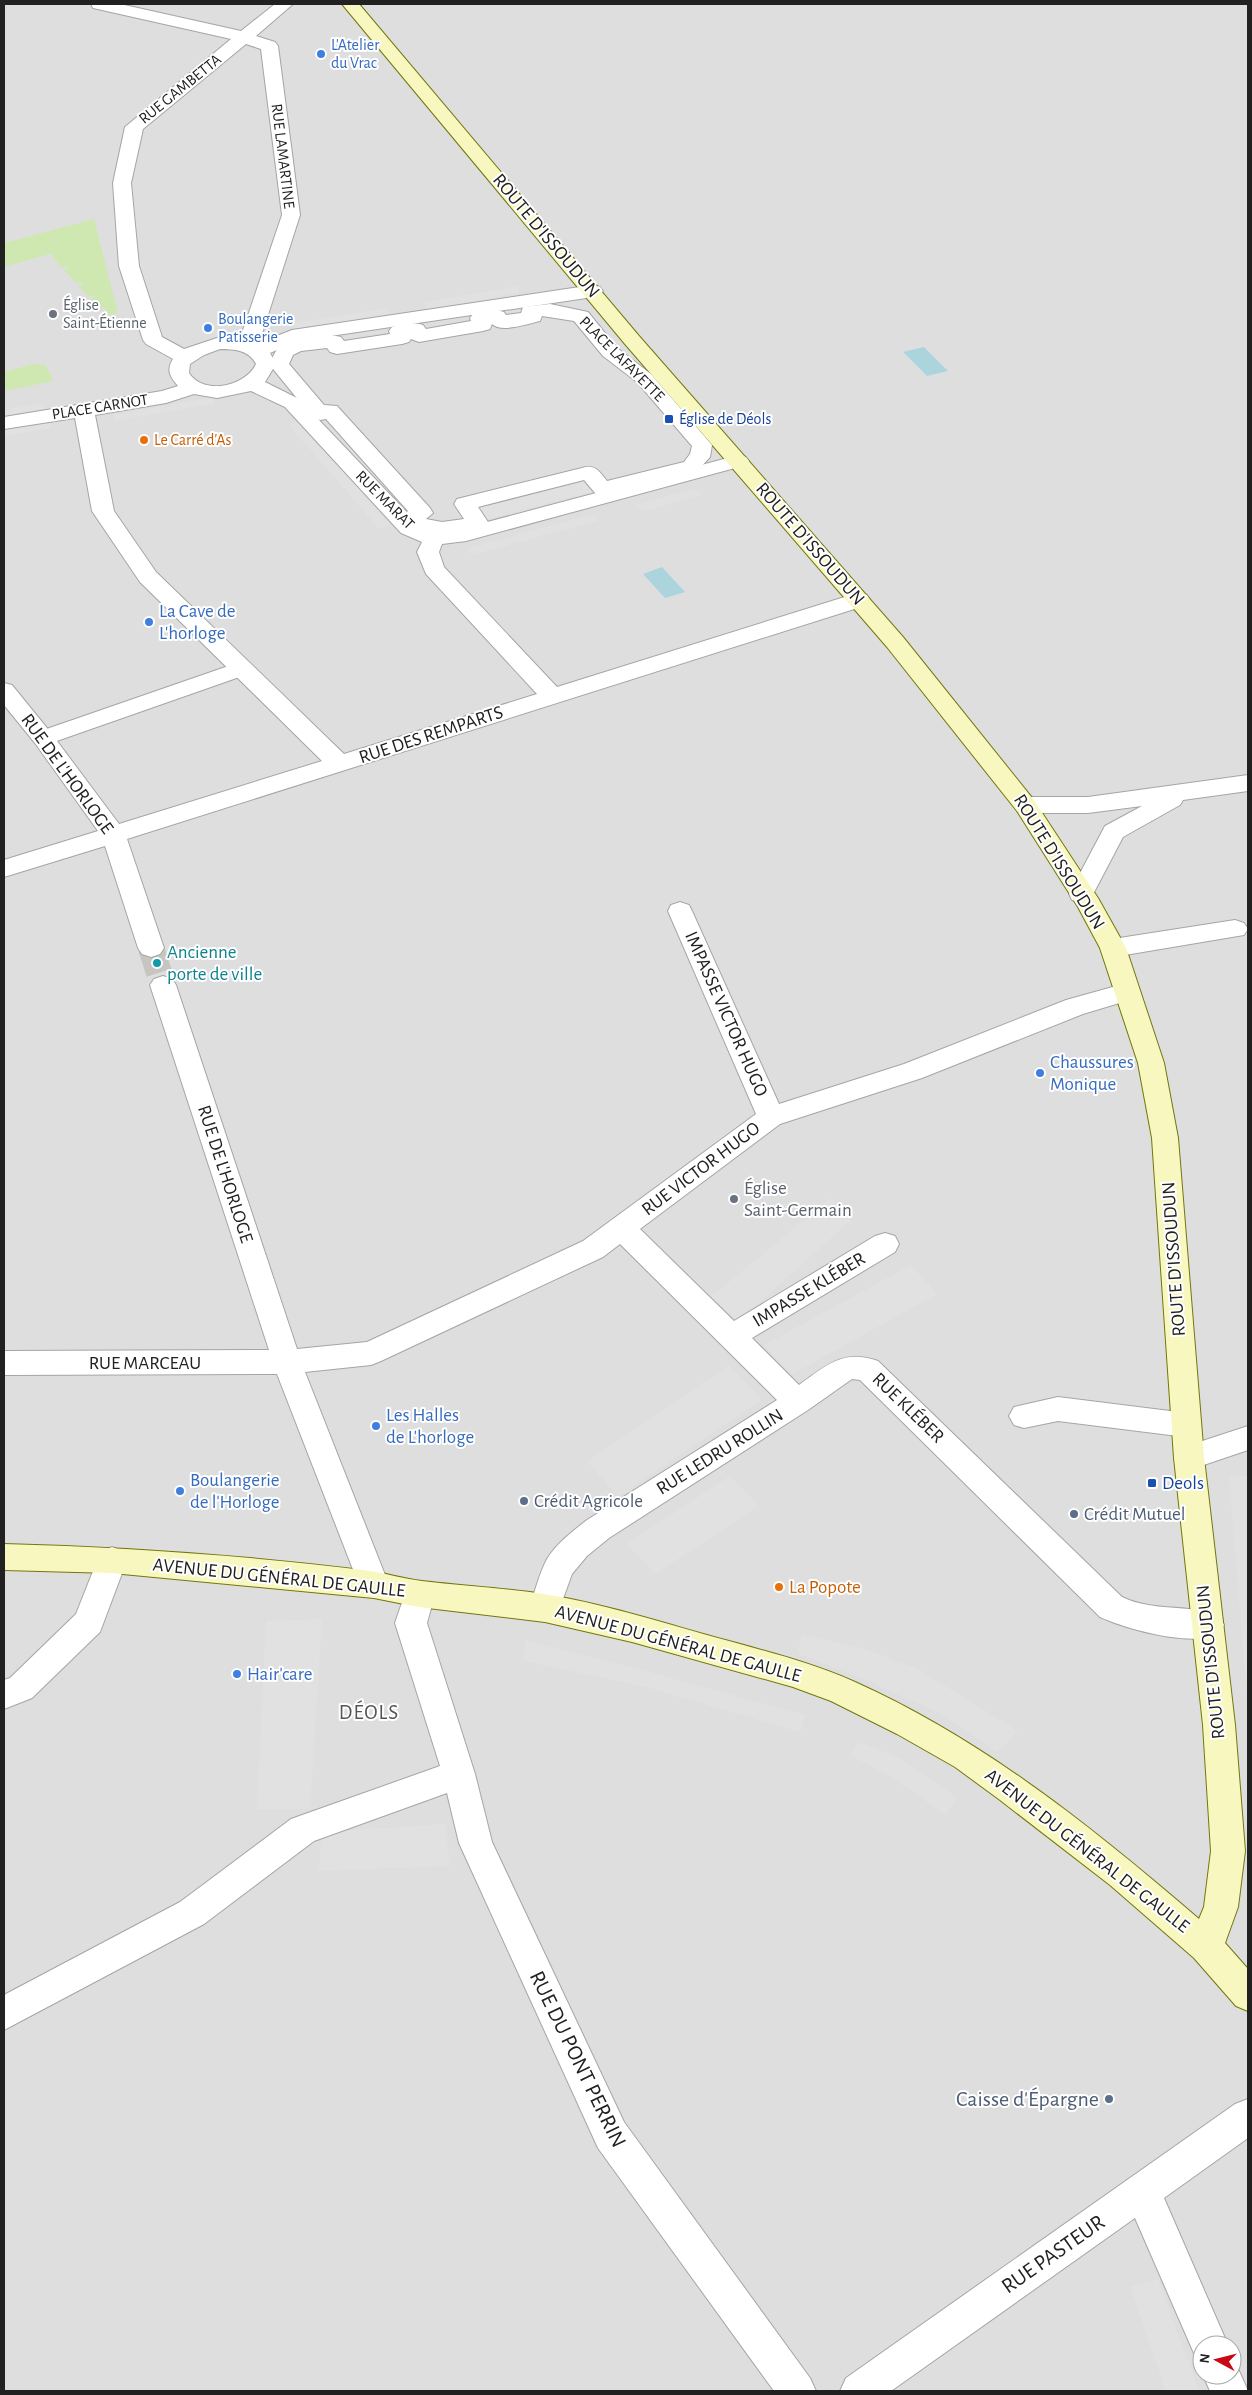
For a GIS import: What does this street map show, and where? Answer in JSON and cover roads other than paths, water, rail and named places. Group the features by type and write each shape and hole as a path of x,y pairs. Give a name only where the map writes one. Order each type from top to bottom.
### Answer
{"main road":[{"name":"ROUTE D'ISSOUDUN","path":"350,4 594,290 632,340 859,600 1025,805 1113,948 1151,1063 1166,1138 1186,1425 1219,1725 1228,1851 1221,1908 1206,1947"},
{"name":"AVENUE DU GÉNÉRAL DE GAULLE","path":"4,1557 112,1560 374,1585 419,1594 545,1608 642,1630 793,1673 842,1691 908,1724 966,1757 1012,1789 1122,1874 1206,1947 1248,1994"}],"street":[{"path":"99,4 243,37"},
{"name":"RUE GAMBETTA","path":"184,358 153,340 129,266 122,183 134,127 285,4"},
{"name":"RUE LAMARTINE","path":"243,37 269,46 291,215 253,349"},
{"name":"PLACE LAFAYETTE","path":"253,349 292,336 594,290"},
{"name":"PLACE LAFAYETTE","path":"530,311 575,313 581,316 610,352 644,378 702,445 702,454 696,462 682,468 602,489 589,472 465,504 477,522 438,529 422,526 414,521 410,517 422,513 330,410 320,414 280,368 279,360 285,351 296,346 334,341 337,348 402,338 399,331 416,328 419,336 483,325 480,318 497,316 501,322 533,317 530,311"},
{"path":"234,343 253,349 266,364 260,377 242,388 218,391 195,387 185,382 180,374 180,366 184,358 206,346 234,343"},
{"name":"RUE MARAT","path":"252,383 292,403 410,528 434,539 428,552 434,569 552,696"},
{"name":"PLACE CARNOT","path":"4,423 166,397 195,387"},
{"path":"84,410 103,511 148,577 240,669 340,764"},
{"path":"434,539 458,536 739,461"},
{"name":"RUE DES REMPARTS","path":"4,868 859,600"},
{"path":"43,738 240,669"},
{"name":"RUE DE L'HORLOGE","path":"4,690 43,738 113,834 151,948"},
{"path":"1025,805 1088,805 1248,783"},
{"path":"1081,894 1114,832 1187,791"},
{"name":"IMPASSE VICTOR HUGO","path":"680,910 771,1116"},
{"path":"1113,948 1235,929"},
{"name":"RUE DE L'HORLOGE","path":"163,985 287,1362 374,1585"},
{"name":"RUE VICTOR HUGO","path":"287,1362 371,1353 593,1248 771,1116 913,1071 1075,1007 1127,992"},
{"path":"621,1228 798,1402"},
{"name":"IMPASSE KLÉBER","path":"732,1336 885,1244"},
{"name":"RUE MARCEAU","path":"4,1363 287,1362"},
{"name":"RUE KLÉBER","path":"798,1402 841,1370 852,1367 868,1369 980,1477 1110,1608 1122,1614 1142,1618 1208,1625"},
{"name":"RUE LEDRU ROLLIN","path":"545,1608 559,1567 576,1547 598,1529 798,1402"},
{"path":"1024,1416 1058,1409 1186,1425"},
{"path":"1189,1458 1248,1438"},
{"path":"4,1695 21,1688 89,1622 112,1560"},
{"name":"RUE DU PONT PERRIN","path":"419,1594 411,1623 459,1774 476,1843 611,2135 797,2391"},
{"path":"4,2013 192,1913 302,1830 459,1774"},
{"name":"RUE PASTEUR","path":"859,2391 1248,2117"},
{"path":"1142,2191 1205,2335"}],"water":[{"path":"924,347 948,371 927,376 903,352"},
{"path":"662,567 685,592 665,598 643,574"}],"tunnel":[{"path":"151,948 163,985"}],"place":[{"name":"L'Atelier du Vrac","path":"321,54"},
{"name":"Église Saint-Étienne","path":"53,314"},
{"name":"Boulangerie Patisserie","path":"208,328"},
{"name":"Église de Déols","path":"669,419"},
{"name":"Le Carré d'As","path":"144,440"},
{"name":"La Cave de L'horloge","path":"149,622"},
{"name":"Ancienne porte de ville","path":"157,963"},
{"name":"Chaussures Monique","path":"1040,1073"},
{"name":"Église Saint-Germain","path":"734,1199"},
{"name":"Les Halles de L'horloge","path":"376,1426"},
{"name":"Deols","path":"1152,1483"},
{"name":"Boulangerie de l'Horloge","path":"180,1491"},
{"name":"Crédit Agricole","path":"524,1501"},
{"name":"Crédit Mutuel","path":"1074,1514"},
{"name":"La Popote","path":"779,1587"},
{"name":"Hair'care","path":"237,1674"},
{"name":"Caisse d'Épargne","path":"1109,2099"}],"district":[{"name":"DÉOLS","path":"369,1712"}]}
